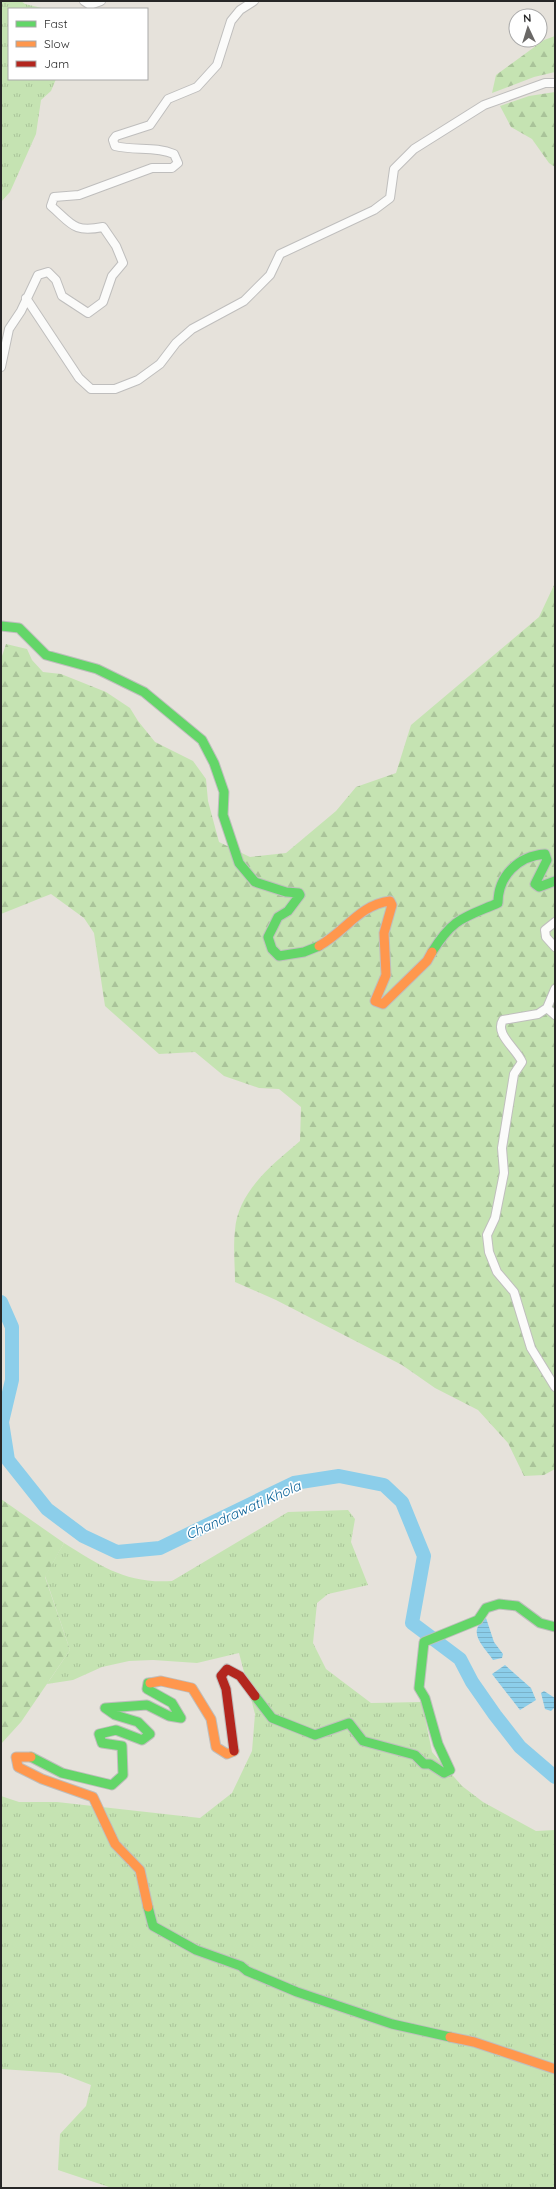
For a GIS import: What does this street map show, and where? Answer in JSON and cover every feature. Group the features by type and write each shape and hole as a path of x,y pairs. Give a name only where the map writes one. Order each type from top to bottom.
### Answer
{"street":[{"path":"84,1 90,5 102,1"},
{"path":"1,367 9,329 21,311 38,275 48,272 56,280 62,296 78,308 88,313 103,302 112,276 123,263 116,246 103,227 85,230 69,224 51,206 54,196 79,195 152,168 172,168 178,163 174,154 167,151 115,146 113,140 116,136 150,125 168,99 197,87 217,64 231,21 240,10 254,1"},
{"path":"26,298 79,378 91,389 115,389 138,380 160,364 176,343 192,329 244,301 270,275 280,254 374,210 390,198 394,169 414,149 484,105 544,83 555,83"},
{"path":"1,626 20,628 46,655 97,669 144,692 202,740 214,763 224,792 223,815 239,863 255,882 286,892 299,893 300,896 288,911 278,917 268,937 272,949 280,956 298,955 317,947 340,932 364,908 390,901 392,905 384,933 386,975 376,995 375,1001 382,1004 427,961 444,933 458,920 498,903 499,890 504,876 533,855 545,854 547,860 537,877 535,884 539,888 555,881"},
{"path":"555,922 545,930 546,937 555,947"},
{"path":"555,989 547,1008 538,1014 503,1020 500,1023 501,1029 508,1043 519,1054 522,1062 514,1074 502,1148 504,1172 495,1218 487,1235 489,1252 497,1272 514,1292 531,1348 555,1387"},
{"path":"547,1008 555,1015"},
{"path":"555,1627 540,1623 517,1606 499,1604 486,1608 478,1620 424,1642 419,1688 425,1698 438,1744 450,1770 444,1774 430,1764 424,1764 415,1755 363,1741 349,1723 315,1735 272,1718 240,1676 227,1669 221,1676 226,1689 234,1751 227,1754 216,1747 211,1720 192,1688 161,1681 148,1683 147,1689 170,1700 178,1707 181,1718 169,1716 147,1704 106,1708 115,1715 138,1722 150,1734 142,1740 116,1730 99,1734 102,1743 122,1746 123,1775 112,1784 62,1773 30,1757 16,1757 18,1767 42,1779 93,1797 115,1844 140,1870 153,1926 196,1950 241,1966 247,1971 297,1992 392,2024 474,2042 555,2069"}],"green space":[{"path":"1,1 21,1 25,4 42,8 8,8 8,80 56,80 51,91 41,100 36,134 10,192 1,202"},
{"path":"555,36 555,72 534,77 492,93 496,75 533,48 548,48 548,39"},
{"path":"555,92 555,167 549,163 532,139 511,127 500,106 529,96"},
{"path":"555,583 555,1469 544,1475 524,1476 508,1443 478,1410 435,1388 402,1365 276,1300 235,1282 234,1243 238,1216 243,1203 258,1180 268,1169 300,1141 301,1107 279,1089 259,1088 224,1076 195,1052 159,1054 105,1006 94,933 84,918 51,894 1,914 1,659 6,644 27,649 32,660 43,672 61,674 106,692 130,708 138,721 155,742 193,761 206,779 208,801 219,842 250,857 286,853 336,811 356,787 396,773 411,725 539,617"},
{"path":"1,1499 64,1543 45,1577 70,1650 21,1722 1,1744"},
{"path":"348,1510 355,1519 351,1542 368,1585 328,1594 317,1603 313,1643 326,1669 371,1703 422,1702 432,1752 462,1786 483,1802 536,1831 555,1830 555,2188 112,2188 58,2170 60,2134 86,2106 91,2085 60,2073 1,2069 1,1796 19,1802 57,1802 200,1818 232,1793 252,1751 255,1714 239,1653 197,1663 153,1660 129,1661 102,1667 73,1680 47,1684 70,1650 45,1576 64,1543 102,1566 115,1572 141,1580 172,1581 288,1512"}],"water":[{"path":"486,1618 494,1642 503,1654 502,1658 493,1660 478,1639 477,1628"},
{"path":"505,1665 531,1688 536,1700 520,1710 492,1674"},
{"path":"544,1691 555,1698 555,1707 551,1711 545,1709 541,1693"}],"waterway":[{"name":"Chandrawati Khola","path":"1,1302 12,1327 12,1380 2,1422 8,1460 47,1509 83,1536 117,1552 160,1548 294,1483 339,1476 384,1485 402,1502 424,1556 412,1623 460,1659 472,1682 520,1747 555,1777"}],"traffic: fast":[{"path":"1,626 19,628 46,655 97,669 144,692 202,740 214,763 224,792 223,815 239,863 255,882 286,892 299,893 300,895 288,911 278,917 268,937 272,949 279,956 304,952 319,946"},
{"path":"432,952 446,932 460,920 498,903 502,884 511,869 518,863 526,859 545,854 547,860 535,884 539,887 555,881"},
{"path":"255,1696 272,1718 315,1735 349,1723 363,1741 415,1755 424,1764 430,1764 444,1773 450,1770 438,1744 425,1698 419,1688 424,1642 478,1620 486,1608 499,1604 517,1606 540,1623 555,1627"},
{"path":"31,1757 62,1773 112,1785 123,1775 122,1746 102,1743 99,1734 116,1730 142,1740 150,1734 138,1722 115,1715 105,1708 147,1705 169,1716 181,1718 172,1703 147,1689 148,1683 150,1683"},
{"path":"148,1907 153,1926 196,1950 241,1966 247,1971 297,1992 392,2024 450,2037"}],"traffic: slow":[{"path":"319,946 329,940 361,913 379,903 390,901 392,905 384,933 386,975 375,1001 383,1004 427,961 432,952"},
{"path":"150,1683 161,1681 192,1688 211,1719 216,1747 227,1754 234,1751"},
{"path":"31,1757 16,1757 18,1767 42,1779 93,1797 115,1844 140,1870 148,1907"},
{"path":"450,2037 474,2042 555,2069"}],"traffic: jam":[{"path":"234,1751 226,1689 221,1676 227,1669 240,1676 255,1696"}]}
